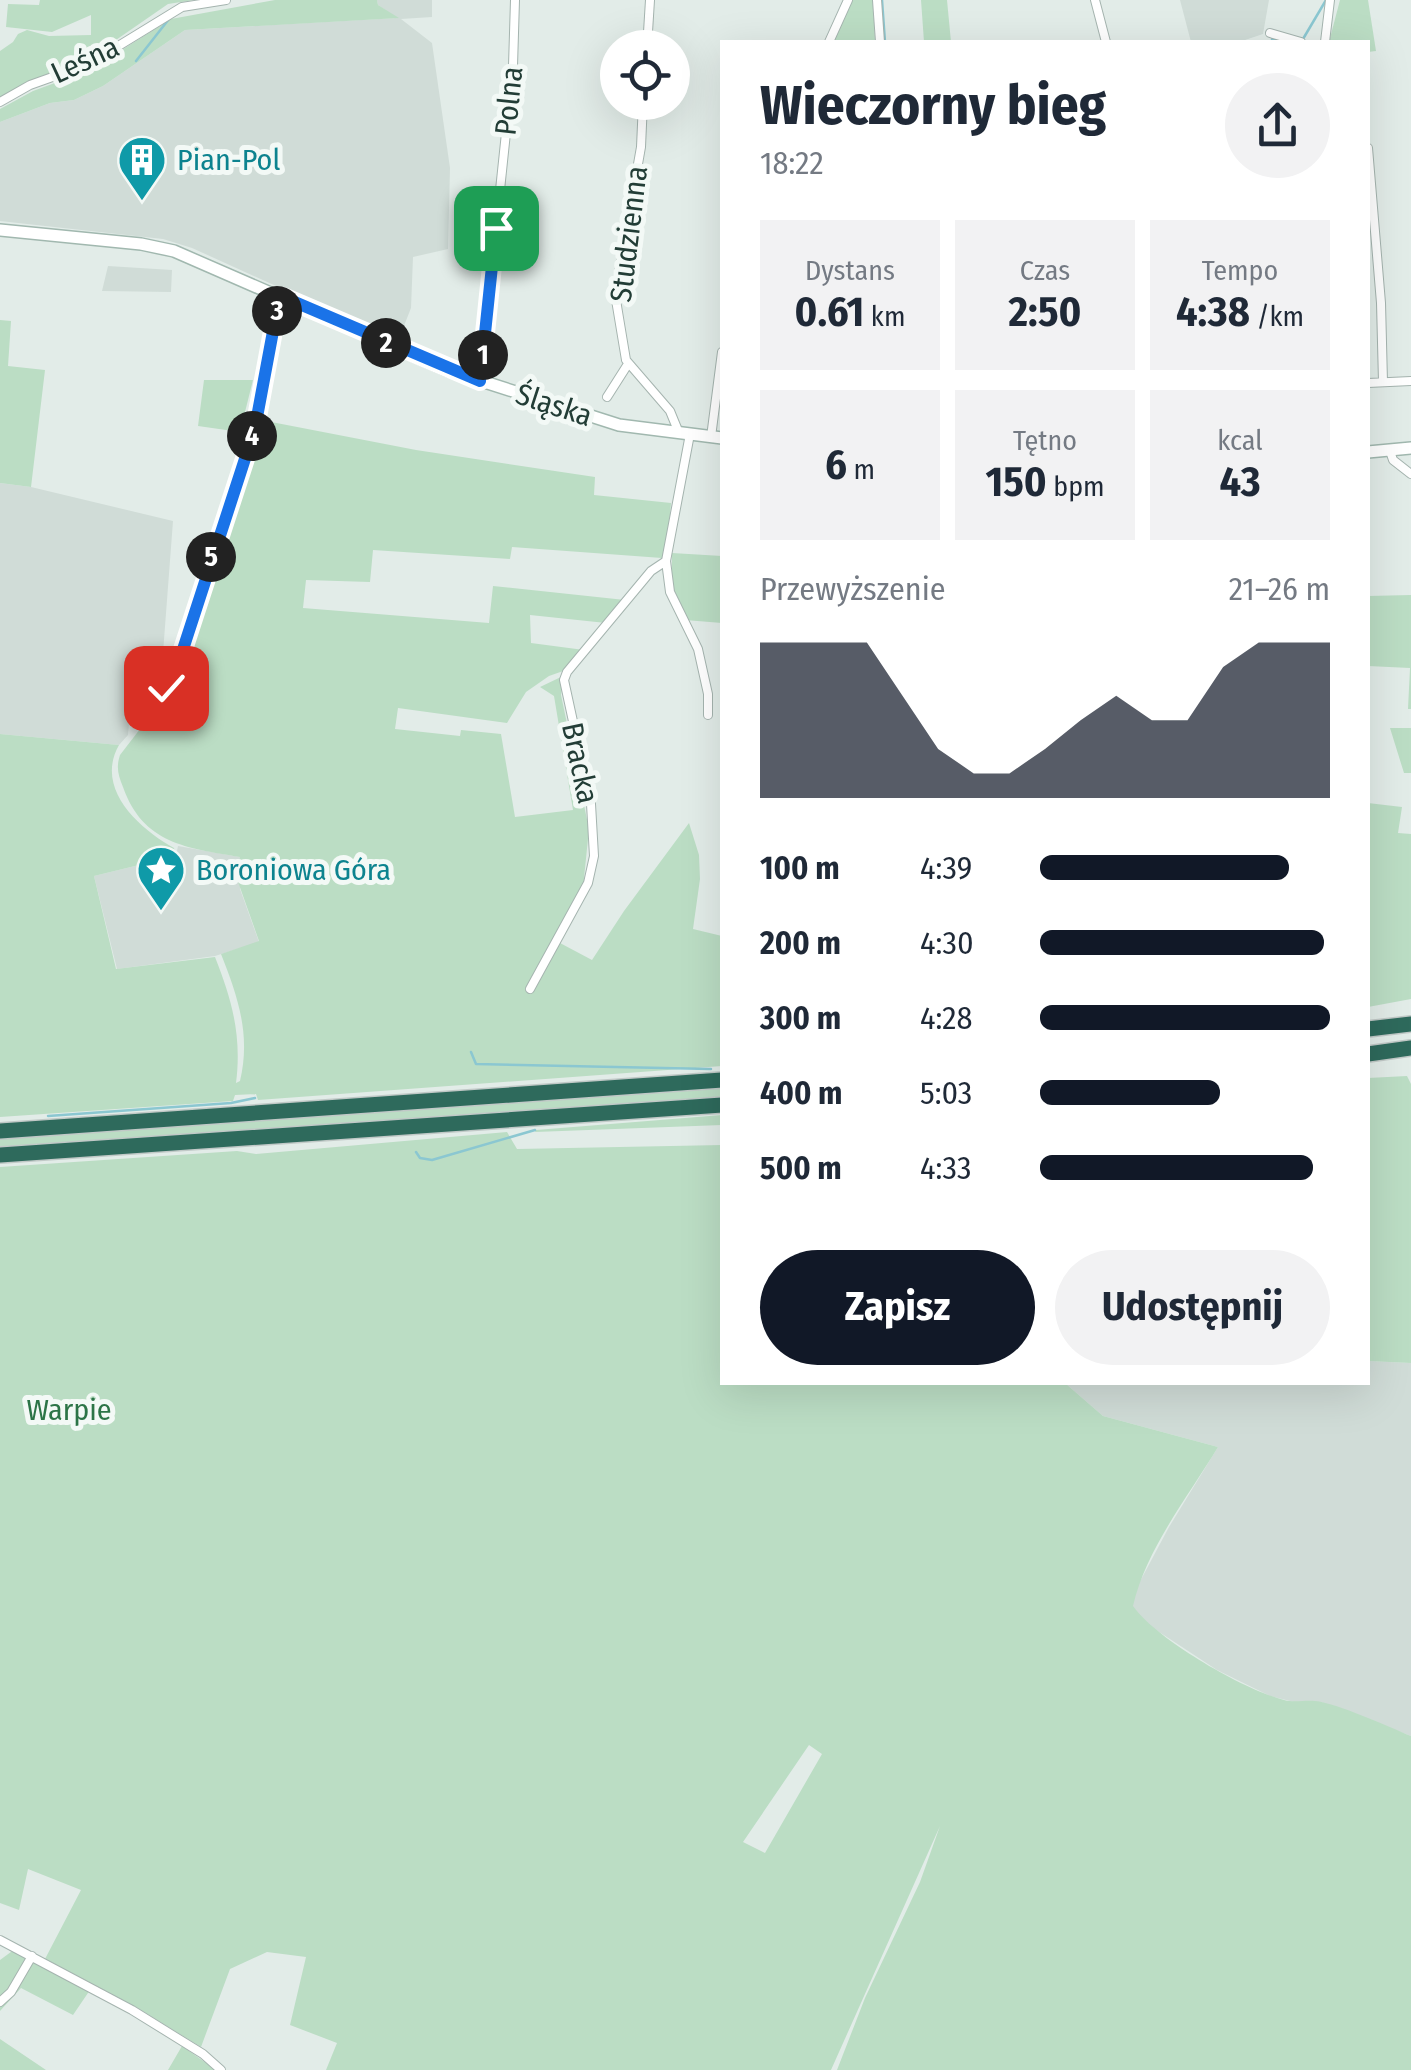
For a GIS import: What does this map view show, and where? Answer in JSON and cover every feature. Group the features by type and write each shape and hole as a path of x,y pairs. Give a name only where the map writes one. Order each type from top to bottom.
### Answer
{"highway":[{"path":"1370,1029 1411,1024"},
{"path":"1370,1054 1411,1048"},
{"path":"0,1130 720,1080"},
{"path":"0,1156 720,1105"}],"main road":[{"name":"Śląska","path":"0,230 161,247 480,381 619,425 716,437"},
{"path":"1370,452 1411,448"}],"street":[{"name":"Leśna","path":"0,102 30,85 89,64 182,6 226,0"},
{"name":"Polna","path":"480,381 513,66 514,0"},
{"path":"648,30 650,0"},
{"path":"831,40 848,0"},
{"path":"877,0 880,40"},
{"path":"1095,0 1105,40"},
{"path":"1325,40 1330,0"},
{"path":"1270,32 1295,40"},
{"name":"Studzienna","path":"628,364 616,294 642,120"},
{"path":"1370,172 1383,382"},
{"path":"150,689 166,688 174,677 255,428 283,297"},
{"path":"607,397 628,364 670,411 684,434 666,560 670,592 698,649 708,694 708,714"},
{"path":"716,437 720,380"},
{"path":"1370,382 1411,381"},
{"path":"1390,451 1392,460 1411,474"},
{"name":"Bracka","path":"530,989 588,883 594,856 589,794 564,680 651,572 666,560"},
{"path":"0,1940 149,2020 220,2070"},
{"path":"0,2002 11,1992 32,1956"}],"shaded area":[{"path":"377,0 432,0 432,17 401,19 432,43 450,168 448,249 413,257 411,308 398,341 192,248 163,239 0,221 0,122 50,103 74,100 103,86 185,30 397,18 378,5"},
{"path":"1180,0 1269,0 1263,34 1245,40 1190,40"},
{"path":"108,266 172,270 171,292 102,291"},
{"path":"0,483 173,521 162,666 152,665 144,707 130,712 128,735 119,745 0,734"},
{"path":"178,846 240,857 240,889 259,942 215,956 117,969 94,876 176,856"},
{"path":"1370,1361 1411,1363 1411,1736 1321,1702 1298,1703 1270,1696 1217,1670 1144,1622 1132,1606 1137,1587 1218,1447 1103,1416 1067,1385 1370,1385"}],"green space":[{"path":"40,0 194,0 168,4 87,60 0,97 0,51 18,34 27,30 49,36 91,35 91,15 52,32 6,27 8,4 39,5"},
{"path":"275,0 377,0 378,5 399,18 185,30 103,86 74,100 50,103 0,122 0,109 33,91 90,70 171,19"},
{"path":"851,0 873,0 875,40 833,40"},
{"path":"921,0 947,0 951,40 924,40"},
{"path":"1340,0 1368,0 1376,51 1370,52 1370,40 1330,40"},
{"path":"0,320 11,321 8,366 45,370 31,487 0,483"},
{"path":"204,380 253,380 240,432 198,426"},
{"path":"261,420 416,450 595,477 594,495 671,503 667,549 662,558 512,547 510,559 373,550 370,582 306,580 303,608 489,623 493,586 625,600 606,623 530,615 531,643 584,650 566,670 526,692 507,723 398,708 395,729 460,736 461,730 501,734 515,817 573,810 554,696 540,687 563,676 561,695 589,829 584,878 591,884 560,943 592,960 689,823 699,855 700,879 693,929 720,936 720,1066 258,1100 256,1094 235,1095 233,1101 0,1117 0,734 119,745 113,761 116,792 135,819 174,848 176,856 94,876 116,969 215,957 234,1018 238,1050 236,1083 240,1081 244,1048 241,1016 221,954 259,941 237,879 240,857 185,846 155,832 132,806 118,767 120,755 177,681"},
{"path":"672,553 720,556 720,623 685,620 672,593"},
{"path":"1411,595 1411,709 1410,668 1370,666 1370,596"},
{"path":"1390,728 1411,728 1411,773 1404,773"},
{"path":"1370,803 1402,807 1398,833 1411,834 1411,999 1370,1007"},
{"path":"1407,1076 1411,1084 1411,1363 1370,1361 1370,1078"},
{"path":"720,1086 720,1100 0,1149 0,1136"},
{"path":"720,1115 720,1125 536,1130"},
{"name":"Warpie","path":"507,1132 517,1149 720,1145 720,1385 1067,1385 1103,1416 1218,1447 1158,1544 1133,1606 1180,1648 1247,1686 1284,1700 1336,1706 1411,1736 1411,2070 837,2070 865,1998 920,1882 940,1826 831,2070 326,2070 337,2043 290,2025 306,1957 267,1952 230,1969 201,2047 45,1959 81,1890 28,1869 19,1910 0,1903 0,1167 237,1151 256,1154","holes":["809,1745 822,1754 765,1853 743,1842"]},
{"path":"15,1949 90,1990 73,2015 21,1988 0,2011 0,1960"},
{"path":"0,2039 46,2070 0,2070"},
{"path":"182,2046 216,2070 168,2070"}],"waterway":[{"path":"882,0 885,40"},
{"path":"1303,39 1326,0"},
{"path":"136,61 169,19"},
{"path":"471,1052 476,1064 711,1069"},
{"path":"48,1116 255,1098"},
{"path":"416,1152 420,1158 432,1160 535,1130"}],"place":[{"name":"Pian-Pol","path":"142,202"},
{"name":"Boroniowa Góra","path":"161,912"}],"route":[{"path":"166,688 174,677 255,428 283,297 480,381 496,228"}]}
